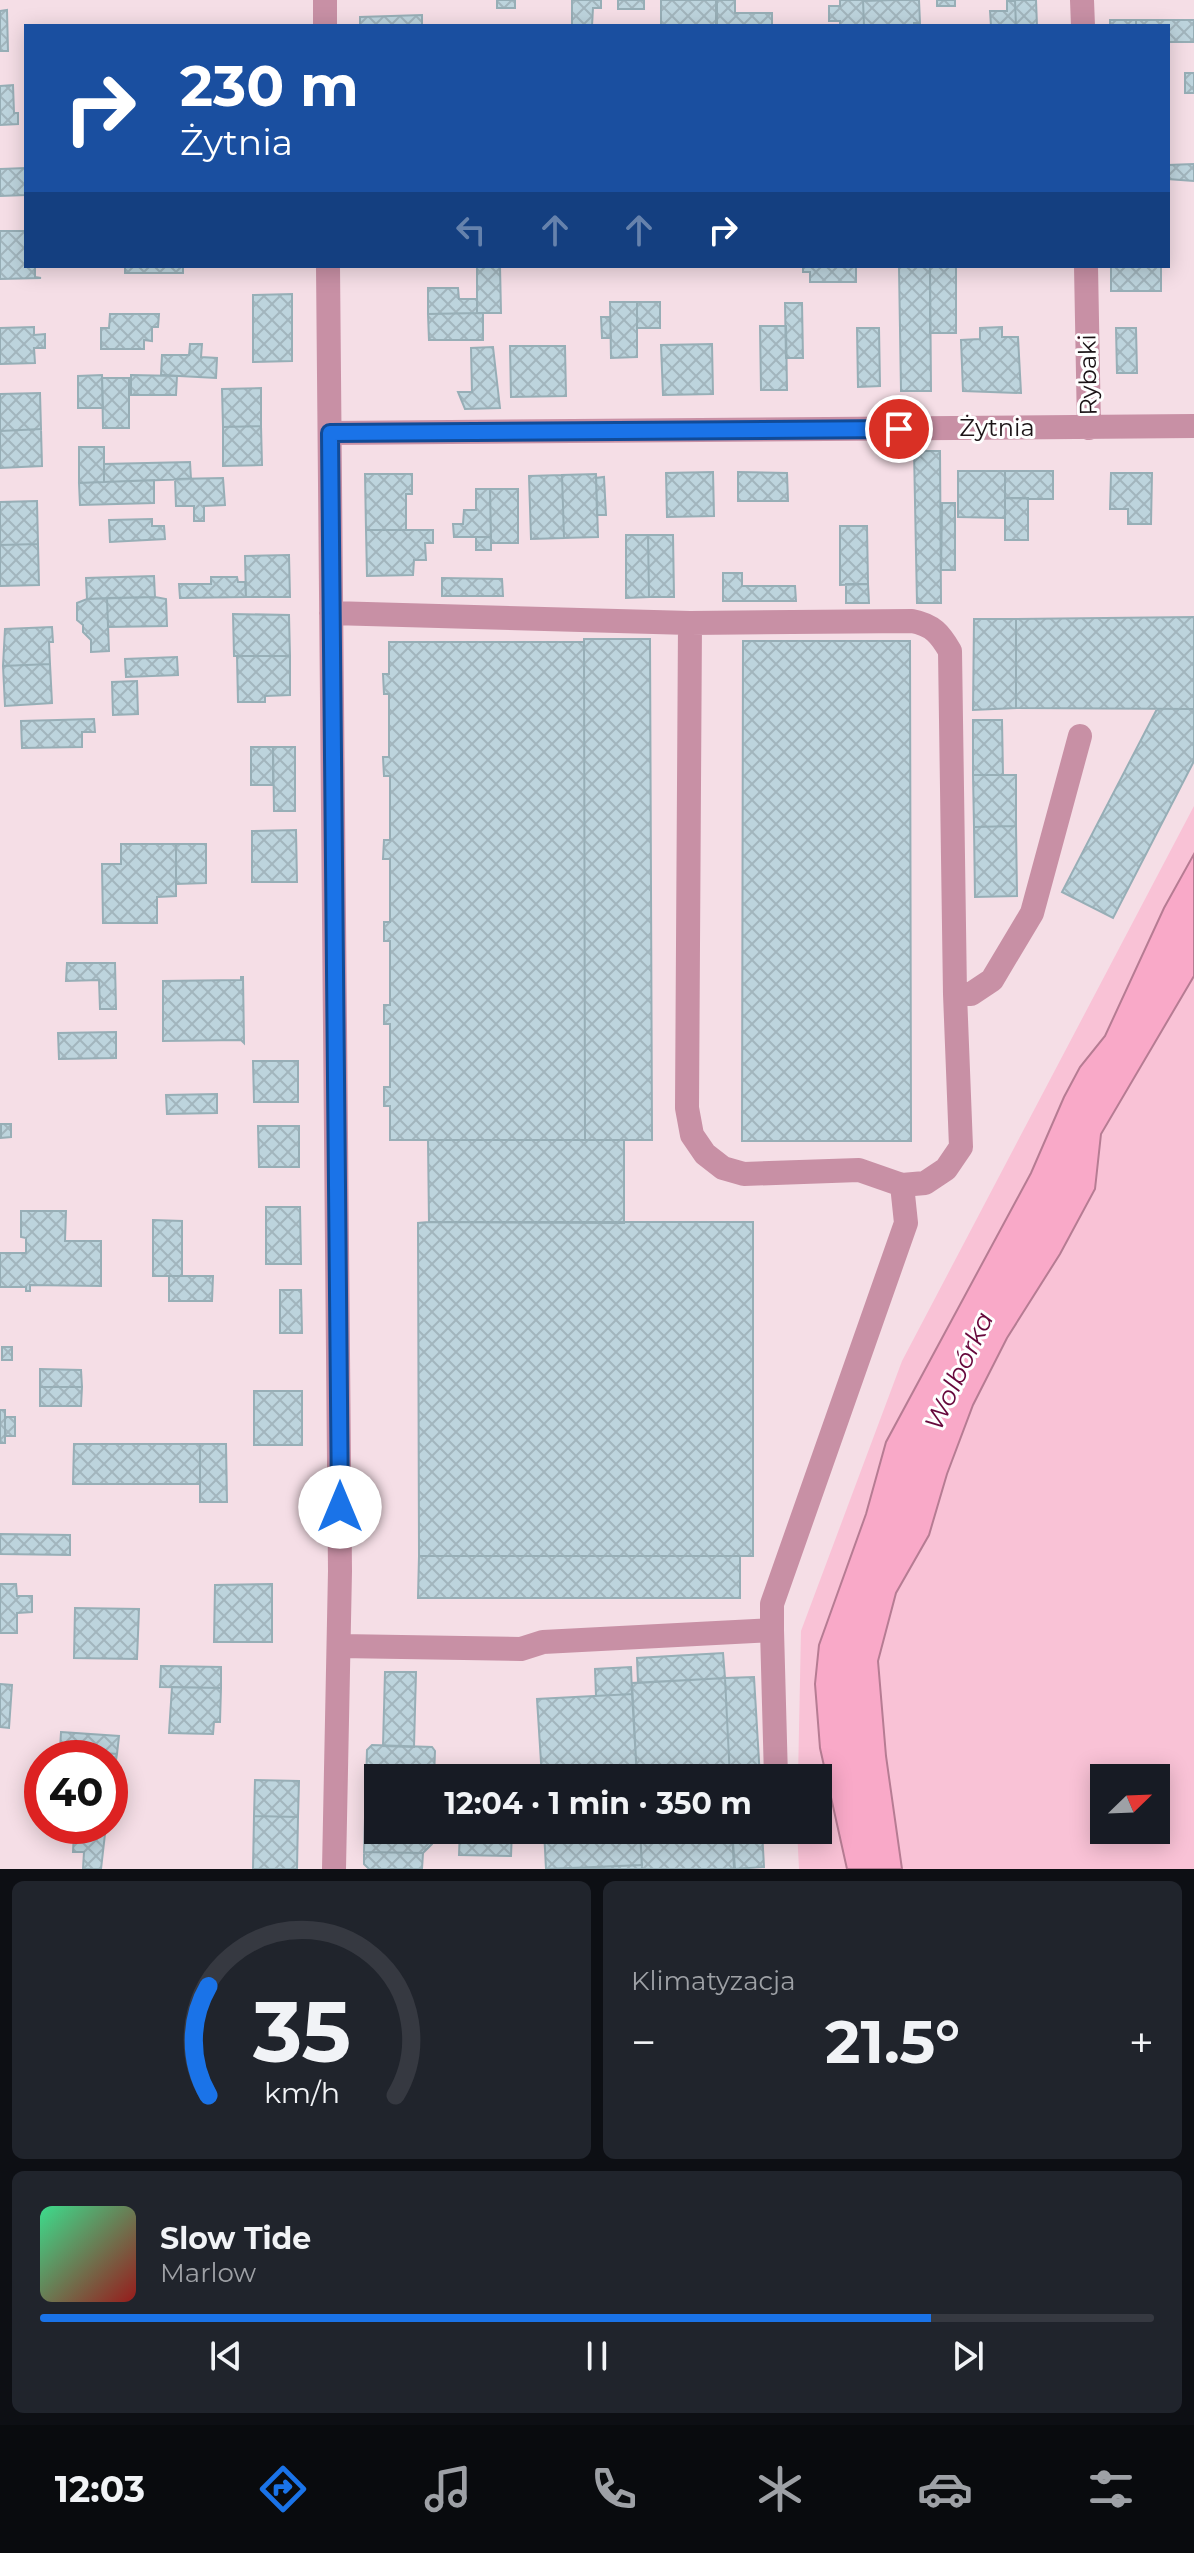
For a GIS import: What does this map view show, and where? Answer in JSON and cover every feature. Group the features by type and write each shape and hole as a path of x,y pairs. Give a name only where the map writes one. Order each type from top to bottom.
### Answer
{"street":[{"path":"325,0 325,24"},
{"path":"1082,0 1083,24"},
{"path":"328,268 340,1646 334,1869"},
{"name":"Rybaki","path":"1086,268 1089,428 1194,426"},
{"name":"Żytnia","path":"330,433 1089,428"},
{"path":"331,613 690,623 912,621 926,623 940,634 950,651 955,994 961,1147 946,1169 925,1183 902,1185 859,1170 744,1174 723,1168 705,1154 692,1135 687,1108 690,623"},
{"path":"955,994 971,994 992,980 1032,913 1080,736"},
{"path":"776,1764 772,1604 906,1223 902,1185"},
{"path":"340,1646 521,1649 543,1642 772,1630"}],"shaded area":[{"path":"1194,806 1194,1869 799,1869 798,1844 832,1844 832,1764 798,1764 801,1631 902,1361"}],"water":[{"name":"Wolbórka","path":"1194,854 1194,976 1101,1134 1095,1189 1060,1254 1007,1338 973,1405 947,1474 929,1535 896,1593 878,1661 886,1756 902,1869 847,1869 832,1802 832,1764 824,1764 820,1748 815,1684 819,1645 866,1514 886,1442 1031,1173 1080,1067 1105,1036 1164,908"}],"building":[{"path":"497,0 515,0 515,8 497,8"},
{"path":"572,0 601,0 601,8 593,8 592,24 572,24"},
{"path":"618,0 644,0 644,9 618,9"},
{"path":"661,0 716,0 716,24 661,24"},
{"path":"717,0 735,0 735,13 772,13 772,24 717,24"},
{"path":"840,0 863,0 864,24 829,21 829,6 840,6"},
{"path":"919,0 920,23 864,24 863,1"},
{"path":"937,0 955,0 955,6 937,6"},
{"path":"1015,0 1036,0 1037,24 1016,24"},
{"path":"1007,1 1015,1 1016,24 991,24 990,11 1007,11"},
{"path":"7,10 8,51 0,51 0,11"},
{"path":"422,15 422,24 360,24 360,17"},
{"path":"1110,20 1136,20 1136,24 1110,24"},
{"path":"1136,20 1194,20 1194,42 1170,42 1170,24 1136,24"},
{"path":"1185,73 1194,73 1194,93 1185,93"},
{"path":"13,85 14,113 18,113 18,124 0,125 0,86"},
{"path":"1194,164 1194,181 1170,179 1170,165"},
{"path":"24,168 24,195 0,196 0,169"},
{"path":"0,231 24,231 24,268 35,268 35,277 41,278 0,279"},
{"path":"125,268 183,268 183,273 125,273"},
{"path":"477,268 500,268 501,313 477,313"},
{"path":"803,268 856,268 856,282 810,282 810,272 803,272"},
{"path":"899,268 930,268 931,391 901,391"},
{"path":"930,268 956,268 956,333 930,333"},
{"path":"1111,268 1161,268 1161,291 1111,291"},
{"path":"428,288 458,288 459,299 477,299 477,313 428,314"},
{"path":"292,294 292,361 253,362 253,295"},
{"path":"610,302 637,302 637,357 611,358"},
{"path":"637,302 660,302 660,328 637,328"},
{"path":"785,303 802,303 803,358 786,358"},
{"path":"483,313 483,340 429,340 428,314"},
{"path":"110,314 159,314 158,327 152,327 152,341 144,340 144,349 101,349 101,328 109,328"},
{"path":"601,317 610,317 611,338 602,338"},
{"path":"760,326 786,326 787,390 761,390"},
{"path":"34,327 34,335 45,334 45,348 34,348 35,363 0,364 0,328"},
{"path":"1002,327 1002,337 1018,337 1021,393 963,391 961,340 980,339 980,328"},
{"path":"857,328 879,328 880,386 858,387"},
{"path":"1116,328 1136,328 1137,373 1117,373"},
{"path":"190,344 202,344 201,357 217,358 216,378 161,375 162,355 189,355"},
{"path":"712,344 713,394 663,395 661,345"},
{"path":"510,346 565,346 566,396 511,397"},
{"path":"493,347 500,408 465,409 458,392 472,392 471,348"},
{"path":"102,375 103,408 78,408 78,376"},
{"path":"131,375 177,376 176,395 131,395"},
{"path":"102,378 129,378 129,428 103,428"},
{"path":"261,388 261,426 223,427 222,389"},
{"path":"40,393 41,429 0,431 0,394"},
{"path":"261,426 262,465 223,466 223,427"},
{"path":"41,429 42,466 0,468 0,431"},
{"path":"79,447 104,447 104,482 79,483"},
{"path":"914,451 940,451 941,603 917,603"},
{"path":"190,462 191,479 104,482 104,464"},
{"path":"958,471 1005,471 1005,518 958,517"},
{"path":"1005,471 1053,471 1053,499 1005,498"},
{"path":"713,472 714,516 667,517 666,473"},
{"path":"738,472 787,473 788,501 738,501"},
{"path":"1111,473 1152,473 1151,524 1128,524 1128,509 1110,509"},
{"path":"365,474 412,474 412,494 406,494 406,530 366,530"},
{"path":"596,474 598,537 564,538 562,475"},
{"path":"562,475 564,538 531,539 529,476"},
{"path":"604,477 606,515 597,515 596,478"},
{"path":"223,478 225,505 204,506 204,521 194,521 194,506 176,506 175,479"},
{"path":"154,480 154,503 80,505 79,483"},
{"path":"476,489 490,489 491,537 454,537 453,524 463,524 464,510 476,510"},
{"path":"490,489 518,489 518,543 491,543"},
{"path":"1005,498 1028,498 1028,540 1005,540"},
{"path":"37,501 38,544 0,545 0,502"},
{"path":"942,503 955,503 955,570 941,570"},
{"path":"152,519 152,526 164,526 165,539 110,542 109,520"},
{"path":"840,526 867,526 868,584 840,585"},
{"path":"366,530 433,530 433,543 425,543 426,560 414,560 413,575 367,576"},
{"path":"626,535 648,535 649,597 626,598"},
{"path":"648,535 673,535 674,597 649,597"},
{"path":"476,537 491,537 491,550 476,550"},
{"path":"38,544 39,585 0,586 0,545"},
{"path":"289,555 290,597 246,597 245,556"},
{"path":"723,573 742,573 742,586 795,586 796,601 723,601"},
{"path":"154,576 155,597 87,599 86,578"},
{"path":"211,577 237,577 238,582 245,582 246,597 180,598 179,584 211,584"},
{"path":"442,578 502,579 503,596 442,596"},
{"path":"846,584 868,584 869,603 846,603"},
{"path":"107,598 166,599 167,626 108,627"},
{"path":"107,598 109,651 91,652 91,640 77,620 77,603"},
{"path":"233,614 289,615 290,656 234,656"},
{"path":"1194,617 1194,709 1016,708 1016,619"},
{"path":"974,619 1016,619 1016,708 973,710"},
{"path":"52,627 50,664 3,666 5,629"},
{"path":"584,639 650,639 652,1140 585,1140"},
{"path":"743,641 910,641 911,1141 742,1141"},
{"path":"389,642 584,642 585,1140 390,1140 390,1106 384,1106 384,1087 390,1087 390,1024 384,1024 384,1005 390,1005 390,941 384,941 384,922 390,922 390,859 383,859 384,840 390,840 390,776 384,776 383,757 389,757 389,694 384,694 383,674 389,674"},
{"path":"237,656 290,656 290,695 265,696 265,702 238,702"},
{"path":"177,657 178,675 126,677 125,659"},
{"path":"50,664 52,703 5,706 3,666"},
{"path":"137,681 138,714 113,715 112,682"},
{"path":"1157,709 1194,709 1194,761 1113,918 1062,892"},
{"path":"94,719 95,732 82,732 82,747 22,748 21,721"},
{"path":"973,720 1002,720 1003,775 973,775"},
{"path":"251,747 273,747 273,785 251,785"},
{"path":"273,747 295,747 295,811 274,811"},
{"path":"973,775 1016,775 1016,826 974,827"},
{"path":"1016,826 1017,896 975,897 974,827"},
{"path":"296,830 297,882 252,882 252,831"},
{"path":"121,844 176,844 176,896 157,897 157,923 103,923 102,864 121,864"},
{"path":"176,844 206,844 206,883 176,884"},
{"path":"67,963 115,963 116,1009 100,1009 99,980 66,981"},
{"path":"241,977 244,1043 241,1040 163,1041 163,981 241,980"},
{"path":"116,1032 116,1058 59,1059 58,1033"},
{"path":"253,1061 298,1061 298,1102 254,1102"},
{"path":"217,1094 217,1113 167,1114 166,1095"},
{"path":"1,1124 11,1124 11,1137 1,1138"},
{"path":"258,1126 299,1126 299,1167 259,1167"},
{"path":"428,1140 624,1140 624,1223 429,1222"},
{"path":"266,1207 300,1207 301,1264 266,1264"},
{"path":"21,1211 66,1211 65,1241 101,1241 101,1286 30,1285 30,1291 26,1291 26,1287 0,1287 0,1253 26,1253 26,1238 21,1237"},
{"path":"153,1220 182,1221 182,1276 153,1276"},
{"path":"753,1222 753,1556 419,1556 418,1223"},
{"path":"169,1276 213,1276 212,1301 169,1301"},
{"path":"280,1290 301,1290 302,1333 280,1333"},
{"path":"2,1347 12,1347 12,1360 2,1360"},
{"path":"40,1369 81,1370 82,1387 40,1387"},
{"path":"40,1387 82,1387 81,1406 40,1406"},
{"path":"254,1391 302,1391 302,1445 254,1445"},
{"path":"0,1410 5,1410 5,1443 0,1443"},
{"path":"5,1417 15,1417 15,1436 5,1436"},
{"path":"74,1444 200,1444 200,1484 73,1484"},
{"path":"200,1444 226,1444 227,1502 200,1502"},
{"path":"0,1534 70,1535 70,1555 0,1554"},
{"path":"419,1556 740,1556 740,1598 418,1598"},
{"path":"0,1584 16,1584 17,1596 32,1596 32,1612 17,1613 17,1633 0,1633"},
{"path":"272,1584 272,1642 214,1642 215,1585"},
{"path":"75,1608 139,1609 137,1659 74,1658"},
{"path":"723,1653 725,1678 638,1683 637,1658"},
{"path":"161,1666 221,1667 221,1688 160,1687"},
{"path":"631,1667 632,1694 596,1696 595,1669"},
{"path":"385,1672 416,1672 414,1747 383,1746"},
{"path":"754,1677 759,1764 729,1764 725,1678"},
{"path":"725,1678 729,1764 636,1764 632,1683"},
{"path":"0,1684 12,1685 9,1728 0,1727"},
{"path":"172,1687 221,1688 220,1722 214,1722 213,1734 169,1733"},
{"path":"632,1694 636,1764 541,1764 537,1699"},
{"path":"61,1732 119,1736 119,1740 61,1740"},
{"path":"372,1745 432,1747 435,1764 367,1764 367,1750"},
{"path":"255,1780 299,1781 298,1817 254,1816"},
{"path":"254,1816 298,1817 297,1869 253,1869"},
{"path":"73,1844 104,1844 101,1869 83,1869 84,1852 73,1852"},
{"path":"364,1844 432,1844 423,1853 364,1852"},
{"path":"459,1844 511,1844 511,1856 459,1855"},
{"path":"545,1844 641,1844 642,1865 546,1869"},
{"path":"641,1844 733,1844 735,1869 642,1869"},
{"path":"733,1844 763,1844 764,1867 734,1869"},
{"path":"364,1852 423,1853 422,1869 369,1869 364,1864"},
{"path":"642,1865 642,1869 556,1869"}],"route":[{"path":"340,1507 330,433 899,429"}]}
